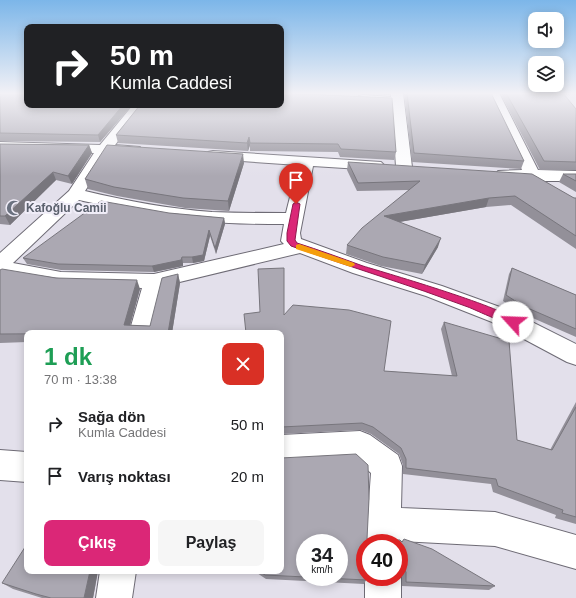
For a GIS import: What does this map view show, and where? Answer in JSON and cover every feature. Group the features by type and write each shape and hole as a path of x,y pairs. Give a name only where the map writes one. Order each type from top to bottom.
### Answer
{"street":[{"path":"0,264 75,194 105,148 127,121"},
{"path":"399,121 404,167"},
{"path":"506,121 533,176 559,191"},
{"path":"0,146 105,148 151,151"},
{"path":"198,154 419,168"},
{"path":"306,161 293,219 291,241 300,247 434,291 500,316 576,355"},
{"path":"488,173 533,176 576,176"},
{"path":"75,194 157,211 203,216 293,219"},
{"path":"0,268 61,279 154,281 300,247"},
{"path":"142,330 154,281"},
{"path":"284,449 360,445 387,466 383,534 495,529 576,552"},
{"path":"0,465 24,467"},
{"path":"114,598 118,574"},
{"path":"383,586 383,598"}],"building":[{"path":"0,121 110,121 98,135 0,133"},
{"path":"127,121 394,121 396,152 341,149 338,144 250,143 249,137 247,143 116,135"},
{"path":"410,121 505,121 524,161 414,153"},
{"path":"522,121 576,121 576,162 544,161"},
{"path":"0,144 89,145 68,176 53,172 5,216 0,216"},
{"path":"107,145 243,154 228,201 183,198 114,187 85,179"},
{"path":"348,162 532,174 576,198 576,236 515,196 489,198 384,216 441,238 425,265 383,257 347,245 362,228 420,181 358,183"},
{"path":"563,174 576,174 576,181"},
{"path":"101,201 169,213 224,218 215,248 209,230 203,255 182,257 181,260 152,266 58,264 23,258"},
{"path":"284,268 284,315 293,305 349,310 391,321 384,371 457,376 444,322 509,341 517,440 552,450 576,407 576,517 562,513 563,510 498,486 496,479 406,468 406,459 401,448 373,427 362,423 284,427 284,330 246,330 244,314 260,312 258,269"},
{"path":"512,268 576,295 576,329 523,306 506,295"},
{"path":"2,269 56,278 137,280 124,325 150,326 162,278 178,274 169,330 24,330 24,334 0,334 0,270"},
{"path":"356,454 368,465 369,499 367,534 356,534 356,580 348,579 348,534 296,534 296,577 264,574 284,574 284,458"},
{"path":"408,540 432,549 495,586 408,582"},
{"path":"24,549 24,574 89,574 84,598 51,598 2,583"}],"slow traffic":[{"path":"299,247 351,265"}],"place":[{"name":"Kafoğlu Camii","path":"14,208"}],"route":[{"path":"296,204 291,233 291,241 294,244 360,268 434,291 513,322"}]}
